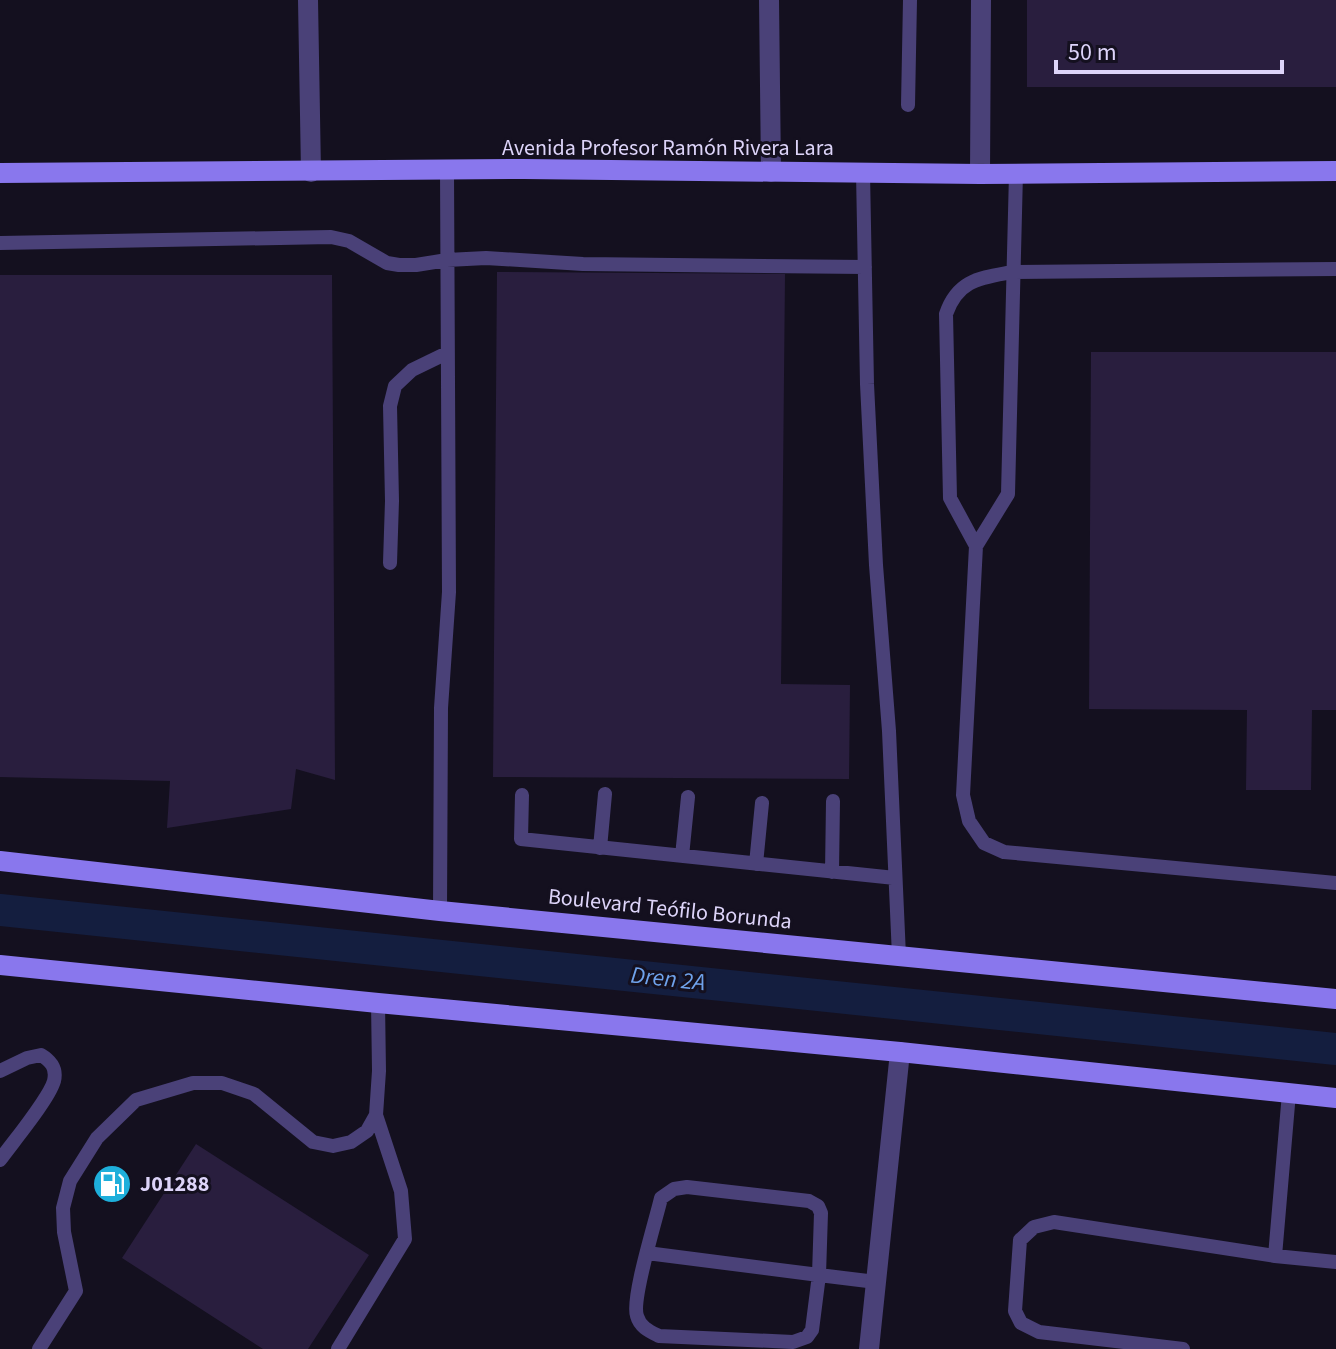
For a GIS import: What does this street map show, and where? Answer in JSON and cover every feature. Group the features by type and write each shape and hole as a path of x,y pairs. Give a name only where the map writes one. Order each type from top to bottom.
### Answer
{"main road":[{"name":"Avenida Profesor Ramón Rivera Lara","path":"0,173 524,169 980,174 1336,171"},
{"name":"Boulevard Teófilo Borunda","path":"0,861 440,911 1336,999"},
{"path":"0,965 900,1052 1336,1098"}],"street":[{"path":"308,0 311,172"},
{"path":"769,0 771,172"},
{"path":"980,174 981,0"},
{"path":"869,1349 900,1052"}],"lane":[{"path":"908,105 910,0"},
{"path":"440,911 441,708 449,592 447,171"},
{"path":"863,173 867,384 876,565 889,731 899,956"},
{"path":"1016,173 1008,494 976,546 963,795 969,821 984,843 1004,852 1336,883"},
{"path":"0,243 331,237 349,241 387,263 416,265 486,258 583,264 865,267"},
{"path":"976,546 950,498 946,314 950,300 961,288 978,278 1013,272 1336,269"},
{"path":"390,563 390,406 395,386 412,370 447,353"},
{"path":"600,848 605,794"},
{"path":"522,795 521,839 895,878"},
{"path":"682,856 688,797"},
{"path":"832,872 833,801"},
{"path":"756,864 762,803"},
{"path":"338,1349 405,1239 401,1191 376,1115 378,1003"},
{"path":"0,1071 41,1055 50,1060 55,1071 49,1093 0,1160"},
{"path":"39,1349 76,1291 64,1232 63,1208 70,1181 97,1138 136,1100 193,1083 222,1083 254,1094 313,1142 333,1146 351,1142 367,1131 376,1115"},
{"path":"1275,1256 1289,1093"},
{"path":"687,1187 809,1201 818,1206 821,1213 819,1275 812,1330 807,1337 793,1342 659,1336 644,1329 637,1319 635,1305 647,1253 661,1198 674,1189 687,1187"},
{"path":"1183,1349 1039,1332 1021,1323 1015,1311 1020,1240 1034,1227 1054,1222 1275,1256 1336,1262"},
{"path":"647,1253 876,1282"}],"building":[{"path":"1027,0 1336,0 1336,87 1027,87"},
{"path":"497,272 785,274 781,684 850,685 849,779 493,777"},
{"path":"0,275 332,275 335,780 296,769 291,809 167,828 170,781 0,777"},
{"path":"1091,352 1336,352 1336,710 1312,710 1311,790 1246,790 1247,710 1089,709"},
{"path":"196,1144 369,1255 308,1349 263,1349 122,1258"}],"waterway":[{"name":"Dren 2A","path":"0,910 1336,1049"}],"place":[{"name":"J01288","path":"112,1184"}]}
